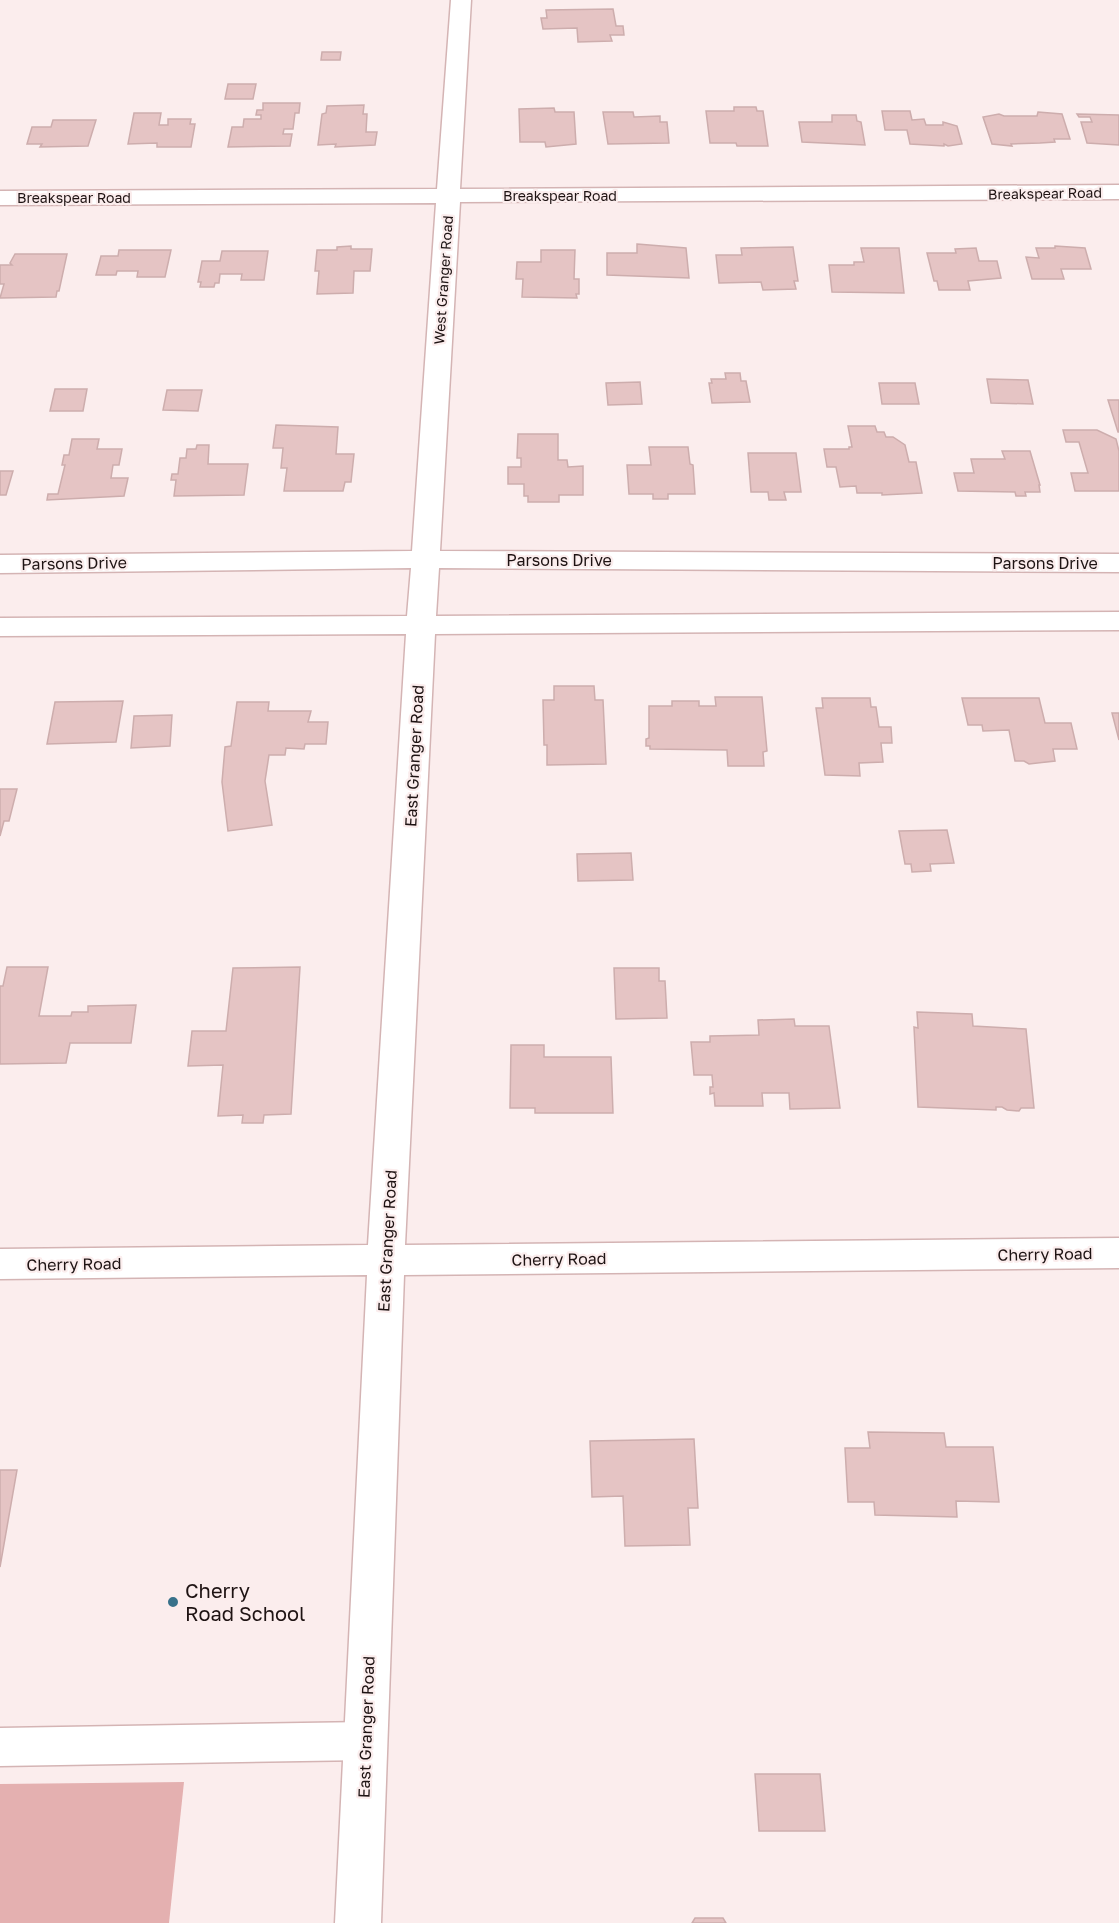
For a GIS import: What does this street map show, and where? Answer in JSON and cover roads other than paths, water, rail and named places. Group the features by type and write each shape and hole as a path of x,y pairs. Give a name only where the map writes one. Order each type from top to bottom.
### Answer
{"street":[{"name":"West Granger Road","path":"425,560 461,0"},
{"name":"Breakspear Road","path":"0,198 1119,192"},
{"name":"Parsons Drive","path":"0,564 425,560 1119,563"},
{"name":"East Granger Road","path":"358,1923 386,1260 425,560"},
{"path":"0,627 1119,621"},
{"name":"Cherry Road","path":"0,1264 1119,1253"}],"lane":[{"path":"0,1747 366,1741"}],"place":[{"name":"Cherry Road School","path":"173,1602"}]}
